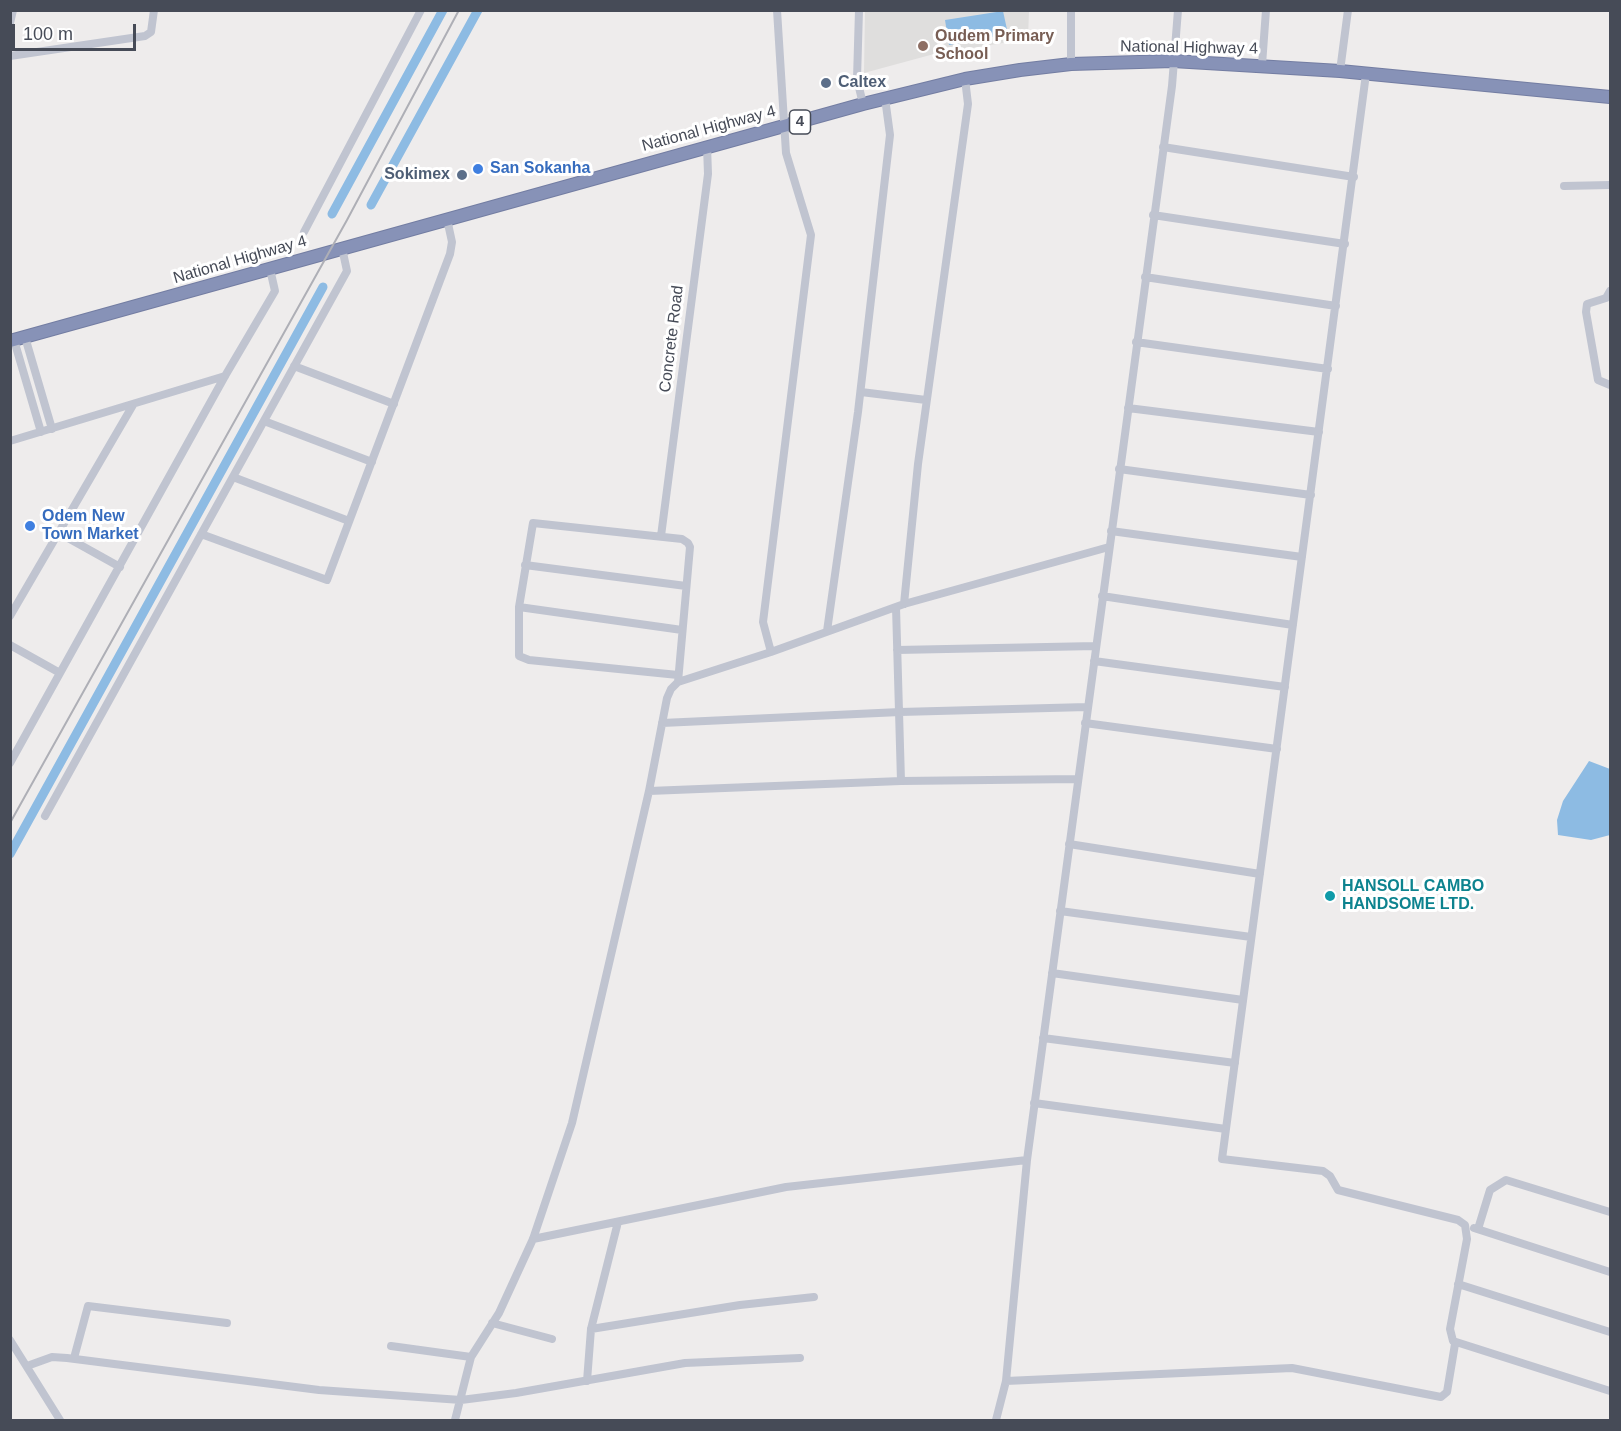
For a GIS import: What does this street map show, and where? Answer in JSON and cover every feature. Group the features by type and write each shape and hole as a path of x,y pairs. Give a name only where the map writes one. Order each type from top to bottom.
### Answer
{"highway":[{"name":"National Highway 4","path":"16,339 707,146 965,79 1071,64 1173,61 1340,71 1611,97"}],"street":[{"path":"10,23 13,10"},
{"path":"10,56 145,36 151,32 154,10"},
{"path":"304,232 421,10"},
{"path":"771,652 763,622 811,235 786,153 777,10"},
{"path":"859,10 857,80 862,104"},
{"path":"1071,10 1071,64"},
{"path":"996,1420 1006,1381 1026,1160 1154,215 1178,10"},
{"path":"1262,65 1266,10"},
{"path":"1340,71 1348,10"},
{"path":"1366,74 1222,1159 1323,1171 1330,1176 1338,1190 1458,1220 1465,1225 1611,1272"},
{"path":"901,781 897,650 900,605 926,400 968,104 965,79"},
{"path":"828,631 861,392 890,135 885,98"},
{"name":"Concrete Road","path":"661,536 708,174 707,146"},
{"path":"1162,147 1354,177"},
{"path":"1564,186 1611,185"},
{"path":"1154,215 1344,244"},
{"path":"201,534 327,580 450,254 452,242 447,219"},
{"path":"45,816 348,271 342,248"},
{"path":"10,763 225,376 275,291 270,269"},
{"path":"1145,277 1336,306"},
{"path":"1611,291 1606,298 1587,304 1586,312 1598,380 1611,385"},
{"path":"16,339 52,429"},
{"path":"16,339 41,432"},
{"path":"1136,342 1328,369"},
{"path":"294,366 394,404"},
{"path":"10,441 225,376"},
{"path":"861,392 926,400"},
{"path":"10,616 133,405"},
{"path":"1128,408 1319,432"},
{"path":"264,421 372,462"},
{"path":"1119,469 1311,495"},
{"path":"233,477 349,521"},
{"path":"455,1420 471,1357 499,1313 533,1239 572,1124 649,791 667,698 678,678 686,586 688,543 682,539 536,523 531,526 519,607 517,648 522,658 678,678 771,652 900,605 1109,547"},
{"path":"1111,531 1302,557"},
{"path":"59,533 120,567"},
{"path":"525,565 686,586"},
{"path":"1102,596 1293,625"},
{"path":"519,607 682,630"},
{"path":"10,645 60,673"},
{"path":"897,650 1096,646"},
{"path":"1094,661 1285,687"},
{"path":"662,723 900,712 1088,707"},
{"path":"1085,723 1277,749"},
{"path":"649,791 901,781 1078,779"},
{"path":"1069,844 1260,874"},
{"path":"1060,910 1251,938"},
{"path":"1052,973 1243,1000"},
{"path":"1043,1038 1235,1062"},
{"path":"1034,1103 1226,1129"},
{"path":"533,1239 786,1187 1026,1160"},
{"path":"1478,1229 1490,1190 1506,1180 1611,1212"},
{"path":"587,1381 591,1329 618,1222"},
{"path":"1465,1225 1467,1239 1450,1339 1455,1344 1611,1391"},
{"path":"1458,1284 1611,1332"},
{"path":"591,1329 740,1305 814,1297"},
{"path":"74,1358 88,1306 227,1323"},
{"path":"492,1323 552,1339"},
{"path":"10,1340 60,1420"},
{"path":"1006,1381 1292,1368 1441,1397 1447,1392 1455,1344"},
{"path":"391,1346 471,1357"},
{"path":"27,1366 52,1357 74,1358 319,1390 460,1400 587,1381 685,1363 800,1358"}],"shaded area":[{"name":"Oudem Primary School","path":"865,11 1029,11 1028,39 934,54 864,73"}],"water":[{"path":"1003,11 1008,34 949,45 945,20"},
{"path":"1589,761 1610,769 1610,835 1591,840 1558,835 1557,820 1563,801"}],"waterway":[{"path":"332,214 443,10"},
{"path":"371,205 478,10"},
{"path":"10,854 323,287"}],"railway":[{"path":"10,823 347,220 459,10"}],"place":[{"name":"Oudem Primary School","path":"923,46"},
{"name":"Caltex","path":"826,83"},
{"name":"San Sokanha","path":"478,169"},
{"name":"Sokimex","path":"462,175"},
{"name":"Odem New Town Market","path":"30,526"},
{"name":"HANSOLL CAMBO HANDSOME LTD.","path":"1330,896"}]}
